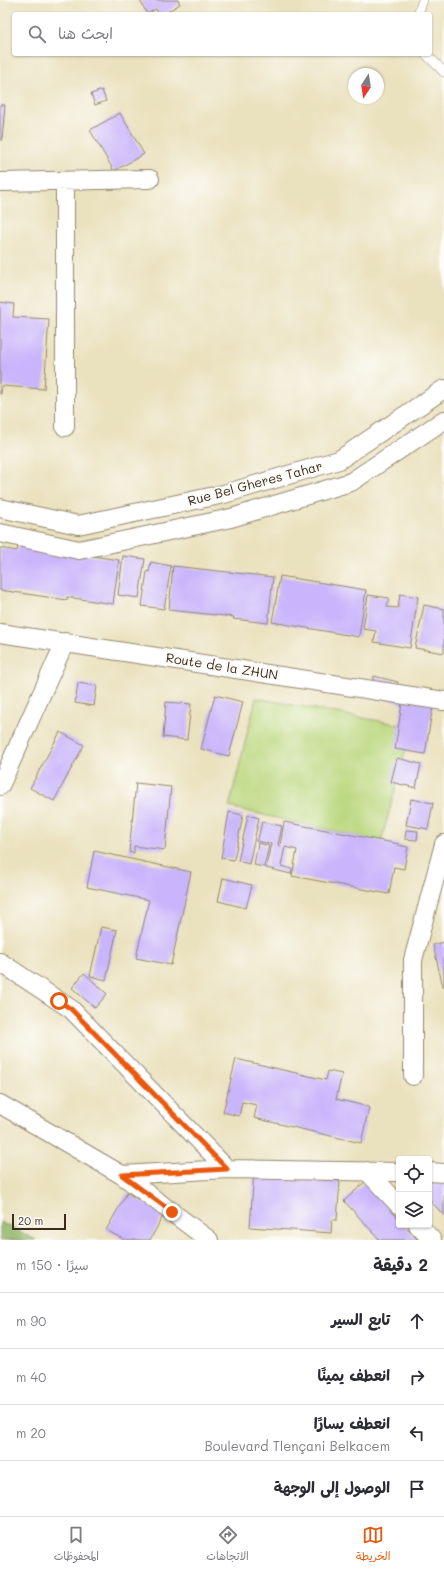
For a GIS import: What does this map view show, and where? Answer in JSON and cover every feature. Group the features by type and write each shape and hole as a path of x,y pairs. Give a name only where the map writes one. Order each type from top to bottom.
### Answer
{"street":[{"path":"0,182 150,179"},
{"path":"65,181 65,427"},
{"name":"Rue Bel Gheres Tahar","path":"0,508 78,524 224,494 339,460 444,389"},
{"name":"Rue Bel Gheres Tahar","path":"0,533 79,550 232,518 351,482 444,420"},
{"name":"Route de la ZHUN","path":"0,633 444,701"},
{"path":"0,786 65,642"},
{"path":"413,1076 413,960 444,844"},
{"path":"0,962 71,1009 227,1169"},
{"path":"0,1104 122,1175 209,1240"},
{"path":"122,1175 227,1169 396,1172"},
{"path":"367,1171 396,1202"},
{"path":"432,1172 444,1173"},
{"path":"421,1228 432,1240"}],"lane":[{"path":"419,12 423,0"},
{"path":"428,56 444,72"}],"green space":[{"path":"256,698 412,727 381,842 229,807"},
{"path":"0,1222 36,1240 0,1240"}],"building":[{"path":"140,0 178,0 180,4 167,12 158,12 156,9 151,12 146,12"},
{"path":"102,90 106,101 95,105 91,94"},
{"path":"0,105 5,105 2,140 0,140"},
{"path":"120,113 144,154 114,171 90,130"},
{"path":"0,302 14,304 13,317 49,319 44,389 2,386 0,394"},
{"path":"18,545 119,560 113,604 67,597 67,600 0,590 0,548 17,551"},
{"path":"123,556 145,559 139,598 118,595"},
{"path":"151,562 171,566 164,609 142,606 147,571 149,572"},
{"path":"173,566 273,577 268,623 233,619 234,617 169,610"},
{"path":"280,576 366,590 359,637 272,622"},
{"path":"400,594 418,597 410,648 374,642 376,631 363,629 368,595 389,598 387,607 398,608"},
{"path":"424,605 444,609 444,653 415,648"},
{"path":"374,676 398,682 395,693 434,700 425,754 395,749 402,703 369,694"},
{"path":"78,683 97,686 94,706 75,703"},
{"path":"215,695 243,702 229,756 201,749"},
{"path":"166,702 191,704 187,740 163,737"},
{"path":"60,732 84,745 54,801 30,788"},
{"path":"397,758 421,764 416,788 391,782"},
{"path":"136,783 171,787 165,850 134,846 134,853 129,852"},
{"path":"411,799 433,803 428,829 406,825"},
{"path":"229,812 243,815 234,860 221,858"},
{"path":"248,815 259,818 249,864 238,861"},
{"path":"262,822 282,826 278,845 280,846 284,822 399,844 398,845 408,847 404,869 394,867 389,894 292,876 297,850 285,847 281,866 292,869 291,874 266,868 271,844 256,841 258,839"},
{"path":"406,830 418,831 417,840 405,839"},
{"path":"258,843 269,846 264,867 254,865"},
{"path":"94,851 191,872 171,965 136,958 149,900 87,887"},
{"path":"223,878 252,885 246,908 218,901"},
{"path":"101,927 117,930 106,980 90,976"},
{"path":"444,942 444,987 443,987 433,945"},
{"path":"84,973 107,994 95,1008 72,988"},
{"path":"236,1059 326,1080 328,1071 342,1074 336,1099 369,1107 361,1143 254,1118 257,1105 242,1102 239,1116 223,1112"},
{"path":"254,1170 322,1174 321,1180 340,1181 337,1220 332,1220 331,1233 250,1227"},
{"path":"442,1171 444,1173 444,1216 432,1202 432,1179"},
{"path":"365,1182 396,1216 396,1228 407,1228 418,1240 380,1240 344,1201"},
{"path":"127,1193 164,1214 150,1240 125,1240 106,1230"}],"route":[{"path":"59,1001 71,1009 227,1169 122,1175 172,1212"}]}
